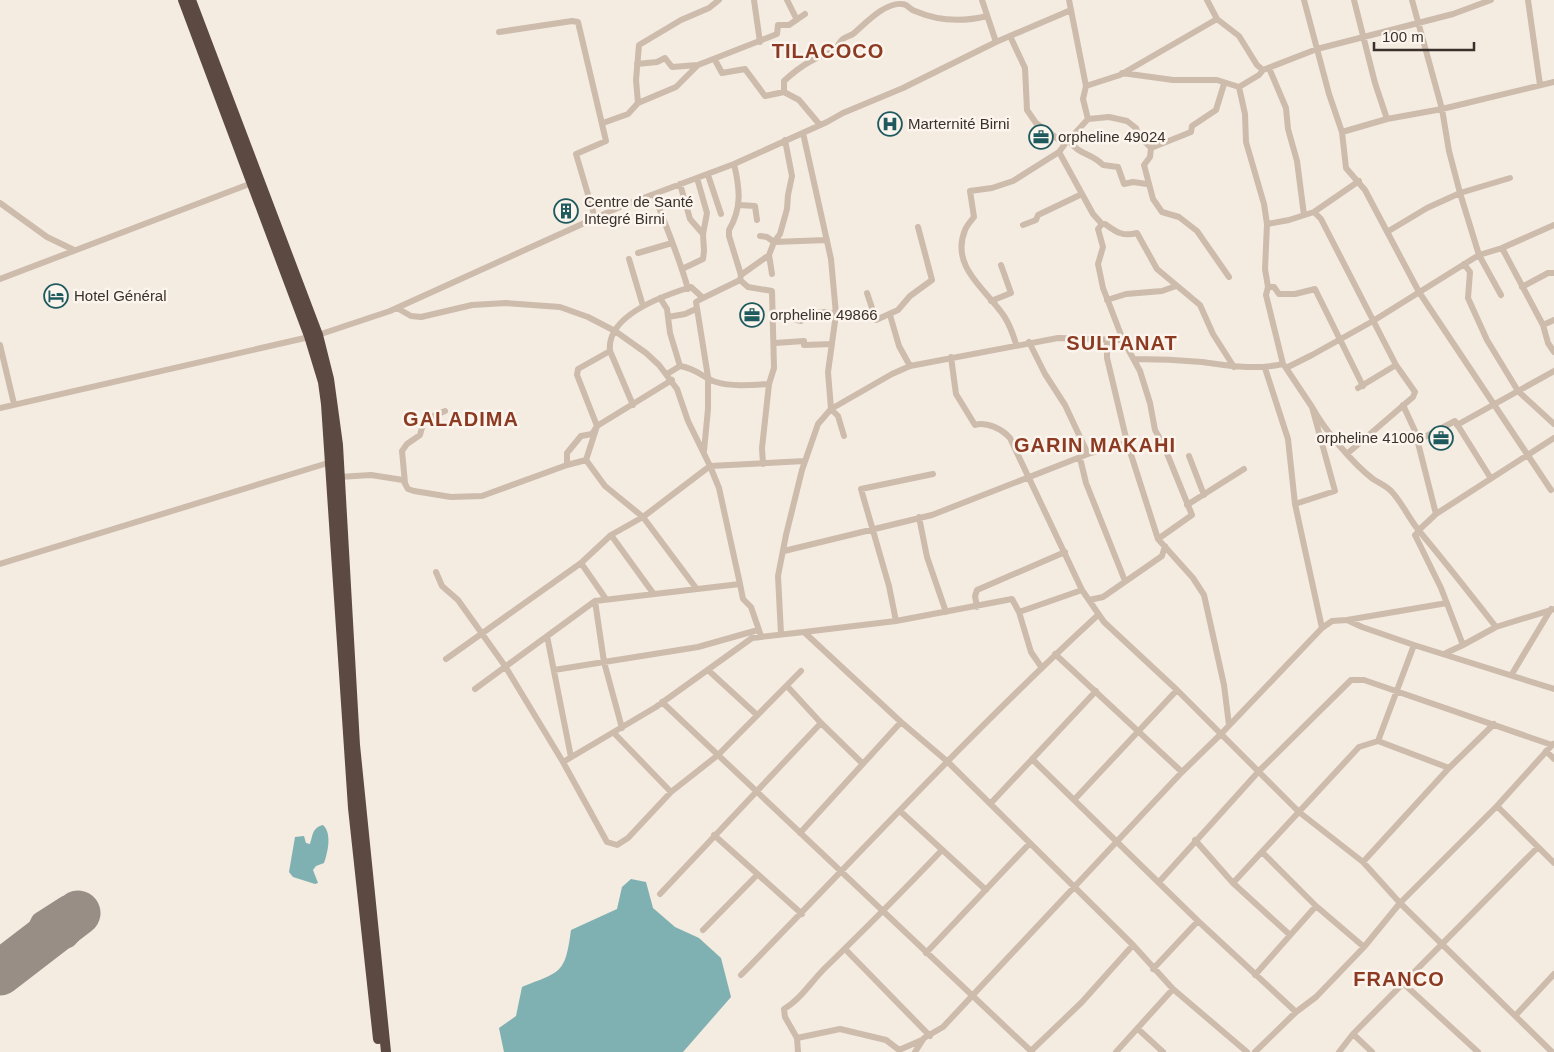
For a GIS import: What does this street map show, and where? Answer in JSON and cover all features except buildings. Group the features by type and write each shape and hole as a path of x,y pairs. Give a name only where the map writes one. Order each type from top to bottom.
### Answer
{"highway":[{"path":"183,0 214,70 314,336 323,382 334,445 355,745 386,1052"},
{"path":"191,0 252,182 314,336"},
{"path":"334,445 331,462 336,477 353,808 380,1052"}],"street":[{"path":"638,103 636,80 639,45 675,23 709,8 719,0"},
{"path":"754,0 760,42"},
{"path":"787,0 796,18"},
{"path":"982,0 996,42"},
{"path":"1069,0 1086,86 1083,99 1088,118"},
{"path":"1207,0 1217,19 1239,36 1257,65 1266,69 1286,108 1288,128 1297,161 1304,215"},
{"path":"1304,0 1342,132 1346,168 1359,181 1419,292 1551,490"},
{"path":"1354,0 1365,37 1375,83 1387,119"},
{"path":"1412,0 1420,23 1442,108 1448,151 1460,193 1479,255 1501,295"},
{"path":"1122,73 1173,80 1217,80 1224,84 1239,87 1260,75 1266,69 1317,49 1453,14 1491,0"},
{"path":"1528,0 1540,85"},
{"path":"784,92 784,81 797,69 807,66 821,55 834,52 842,40 850,36 880,12 894,5 906,5 914,11 951,20 971,20 987,16"},
{"path":"0,408 314,336 397,308 595,218 680,184 708,175 820,126 843,113 903,88 996,42 1071,10"},
{"path":"638,64 656,62 665,58 672,67 698,65 715,60 776,34 778,25 789,25 796,18 804,14"},
{"path":"1086,86 1122,73 1217,19"},
{"path":"499,32 572,21 578,22 606,141 576,154 595,218"},
{"path":"1010,36 1024,68 1027,110 1036,123 1075,150 1096,159 1103,165 1118,167 1124,184 1133,182 1147,184"},
{"path":"715,60 722,73 745,69 766,96 784,92 799,100 820,126"},
{"path":"603,123 628,114 638,103 676,87 698,65"},
{"path":"1342,132 1387,119 1554,82"},
{"path":"1151,148 1191,132 1192,126 1216,110 1224,84"},
{"path":"1239,87 1245,114 1246,142 1254,172 1260,184 1267,224 1264,269 1268,287 1266,295 1285,366 1322,424 1372,478 1390,489 1407,510 1419,531 1437,550 1496,627"},
{"path":"1016,344 1012,330 971,276 962,260 963,238 966,228 974,217 970,191 992,188 1013,181 1059,152 1088,118 1109,117 1127,121 1136,128 1139,136 1151,148"},
{"path":"803,133 827,240 836,314 828,372 831,409 838,416 844,436"},
{"path":"772,274 769,255 774,242 780,234 787,209 792,176 785,140"},
{"path":"1151,148 1150,157 1144,165 1147,184 1153,199 1162,212 1178,217 1197,231 1229,277"},
{"path":"1059,152 1082,194 1102,224 1126,236 1137,233 1157,269 1200,306 1213,334 1234,367"},
{"path":"734,164 741,194 739,205 736,209 735,222 729,230 729,236 740,277 748,287 772,290 772,327 775,343 774,368 769,384 762,448 763,464"},
{"path":"708,175 721,214"},
{"path":"682,269 702,259 704,251 702,234 706,213 697,178"},
{"path":"1388,232 1427,208 1460,193 1510,178"},
{"path":"1267,224 1314,212 1359,181"},
{"path":"0,280 252,182"},
{"path":"680,184 690,219 702,234"},
{"path":"654,194 688,288"},
{"path":"1023,225 1036,220 1038,215 1082,194"},
{"path":"0,203 47,237 74,250"},
{"path":"739,205 755,206 757,220"},
{"path":"1314,212 1334,240 1396,365 1415,392 1413,397 1348,453"},
{"path":"1102,224 1098,229 1103,247 1098,264 1107,300 1124,340 1135,359 1150,403 1155,430 1164,446 1191,517 1158,539"},
{"path":"1135,359 1183,361 1234,367 1265,368 1285,366 1373,321 1479,255 1502,248 1554,225"},
{"path":"866,293 876,320 890,316 932,280 918,227"},
{"path":"760,236 767,237 774,242 827,240"},
{"path":"638,253 672,243"},
{"path":"1502,248 1543,325 1548,343 1554,352"},
{"path":"704,452 708,410 708,377 704,356 704,341 696,302 721,291 769,255"},
{"path":"629,259 643,306"},
{"path":"1464,264 1470,272 1468,298 1487,340 1518,391 1554,424"},
{"path":"991,300 1011,293 1001,265"},
{"path":"1522,287 1554,273"},
{"path":"1107,300 1126,294 1162,291 1176,286"},
{"path":"1268,287 1274,286 1279,294 1295,294 1315,289 1340,339 1360,387 1396,365"},
{"path":"633,405 610,351 609,344 615,331 643,306 660,298 688,288 694,288 703,298"},
{"path":"660,298 667,309 670,333 680,366"},
{"path":"397,308 412,316 422,317 472,305 506,303 560,307 588,317 615,331 646,353 669,377 719,488 743,599 751,608 759,633"},
{"path":"668,317 685,314 696,309"},
{"path":"773,314 801,321 805,314 824,312 836,314"},
{"path":"890,316 899,346 910,366"},
{"path":"1543,325 1554,320"},
{"path":"781,634 778,576 786,534 805,461 818,424 831,409 892,374 910,366 1029,342 1082,337 1107,341 1124,340"},
{"path":"775,343 804,341 804,345 832,344"},
{"path":"1107,341 1107,358 1127,442 1158,539 1193,578 1204,595 1223,680 1229,725"},
{"path":"1029,342 1044,374 1065,405 1088,454"},
{"path":"0,345 14,404"},
{"path":"586,460 597,426 577,375 578,369 610,351"},
{"path":"951,357 955,390 975,425 982,422 1005,432 1010,438 1082,590 1098,615 1178,690 1299,812 1363,862 1400,903 1443,943 1552,1052"},
{"path":"680,366 701,372 724,384 769,384"},
{"path":"567,465 567,453 581,436 592,434 597,426 633,405 680,366"},
{"path":"1265,368 1288,439 1295,504 1322,628"},
{"path":"1457,425 1554,371"},
{"path":"1403,405 1417,441 1436,514"},
{"path":"1295,504 1335,491 1312,407"},
{"path":"405,484 402,451 407,444 420,435 424,420 445,411"},
{"path":"1417,441 1455,421 1490,477"},
{"path":"1463,645 1447,603 1415,535 1436,514 1490,477 1554,438"},
{"path":"784,551 920,517 1030,478 1088,454 1127,442"},
{"path":"1190,456 1204,495"},
{"path":"1080,458 1086,484 1125,581"},
{"path":"336,477 371,476 403,480 408,489 414,491 451,497 476,497 586,460"},
{"path":"586,460 605,486 643,517 696,588"},
{"path":"446,659 581,563 611,534 643,517 710,466 805,461"},
{"path":"0,564 331,462"},
{"path":"1187,505 1244,469"},
{"path":"896,621 861,489 933,474"},
{"path":"920,517 927,557 946,612"},
{"path":"611,534 653,593"},
{"path":"1089,600 1104,597 1162,556 1165,546"},
{"path":"977,607 975,594 977,590 1065,552"},
{"path":"581,563 606,599"},
{"path":"436,572 442,586 458,600 505,666 563,762 607,842 616,845 628,838 671,792 718,755 802,671"},
{"path":"475,689 595,601 740,584"},
{"path":"1019,612 1082,590"},
{"path":"554,670 698,647 759,633 804,632 896,621 1012,599 1019,612 1031,652 1042,668"},
{"path":"595,601 604,662 622,728"},
{"path":"797,1038 840,1029 886,1040 900,1050 927,1038 943,1027 1073,886 1322,628 1332,622 1447,603"},
{"path":"1446,654 1496,627 1552,609"},
{"path":"1512,674 1552,609"},
{"path":"741,975 1055,654 1098,615"},
{"path":"1347,620 1414,645 1512,674 1554,689"},
{"path":"804,632 991,803 1133,944 1153,969 1173,989 1247,1052"},
{"path":"563,762 614,733 662,702 759,633"},
{"path":"546,636 571,758"},
{"path":"1378,741 1414,645"},
{"path":"1055,654 1182,772"},
{"path":"708,670 757,715"},
{"path":"1159,882 1259,771 1351,680 1364,680 1553,744 1497,806 1400,903 1364,947 1316,997 1296,1012 1255,1052"},
{"path":"787,686 863,764"},
{"path":"1074,800 1178,690"},
{"path":"991,803 1096,692"},
{"path":"662,702 1031,1051 1082,1002 1133,944"},
{"path":"800,833 901,722"},
{"path":"660,894 821,723"},
{"path":"1363,862 1449,768 1494,724"},
{"path":"614,733 671,792"},
{"path":"1233,883 1263,853 1359,747 1366,743 1378,741 1449,768"},
{"path":"1546,751 1554,759"},
{"path":"1032,759 1198,921 1296,1012"},
{"path":"1497,806 1554,863"},
{"path":"900,811 986,890"},
{"path":"714,835 802,914"},
{"path":"1195,840 1233,883 1290,935"},
{"path":"926,952 1030,843"},
{"path":"1340,1052 1353,1034 1538,847"},
{"path":"798,1052 797,1038 785,1017 784,1009 792,1005 942,850"},
{"path":"1263,853 1316,906 1364,947"},
{"path":"703,930 757,874"},
{"path":"1255,975 1316,906"},
{"path":"1153,969 1198,921"},
{"path":"845,949 927,1038"},
{"path":"1516,1015 1554,974"},
{"path":"1404,984 1478,1052"},
{"path":"1116,1052 1173,989"},
{"path":"1138,1029 1163,1052"},
{"path":"1353,1034 1372,1052"},
{"path":"915,1052 927,1038"}],"water":[{"path":"323,825 328,833 328,843 324,863 316,866 313,870 318,883 315,884 293,877 289,872 295,837 304,836 306,843 310,844 315,830"},
{"path":"631,879 646,882 653,908 675,927 699,938 721,958 731,997 683,1052 504,1052 499,1028 516,1016 522,987 545,978 559,969 566,956 571,930 617,909 622,887"}],"taxiway":[{"path":"19,958 31,951 68,939 77,929 78,924 74,909 65,905 40,921 23,955"}],"runway":[{"path":"0,973 78,913"}],"place":[{"name":"Marternité Birni","path":"890,124"},
{"name":"orpheline 49024","path":"1041,137"},
{"name":"Centre de Santé Integré Birni","path":"566,211"},
{"name":"Hotel Général","path":"56,296"},
{"name":"orpheline 49866","path":"752,315"},
{"name":"orpheline 41006","path":"1441,438"}],"district":[{"name":"TILACOCO","path":"828,51"},
{"name":"SULTANAT","path":"1122,343"},
{"name":"GALADIMA","path":"461,419"},
{"name":"GARIN MAKAHI","path":"1095,445"},
{"name":"FRANCO","path":"1399,979"}]}
